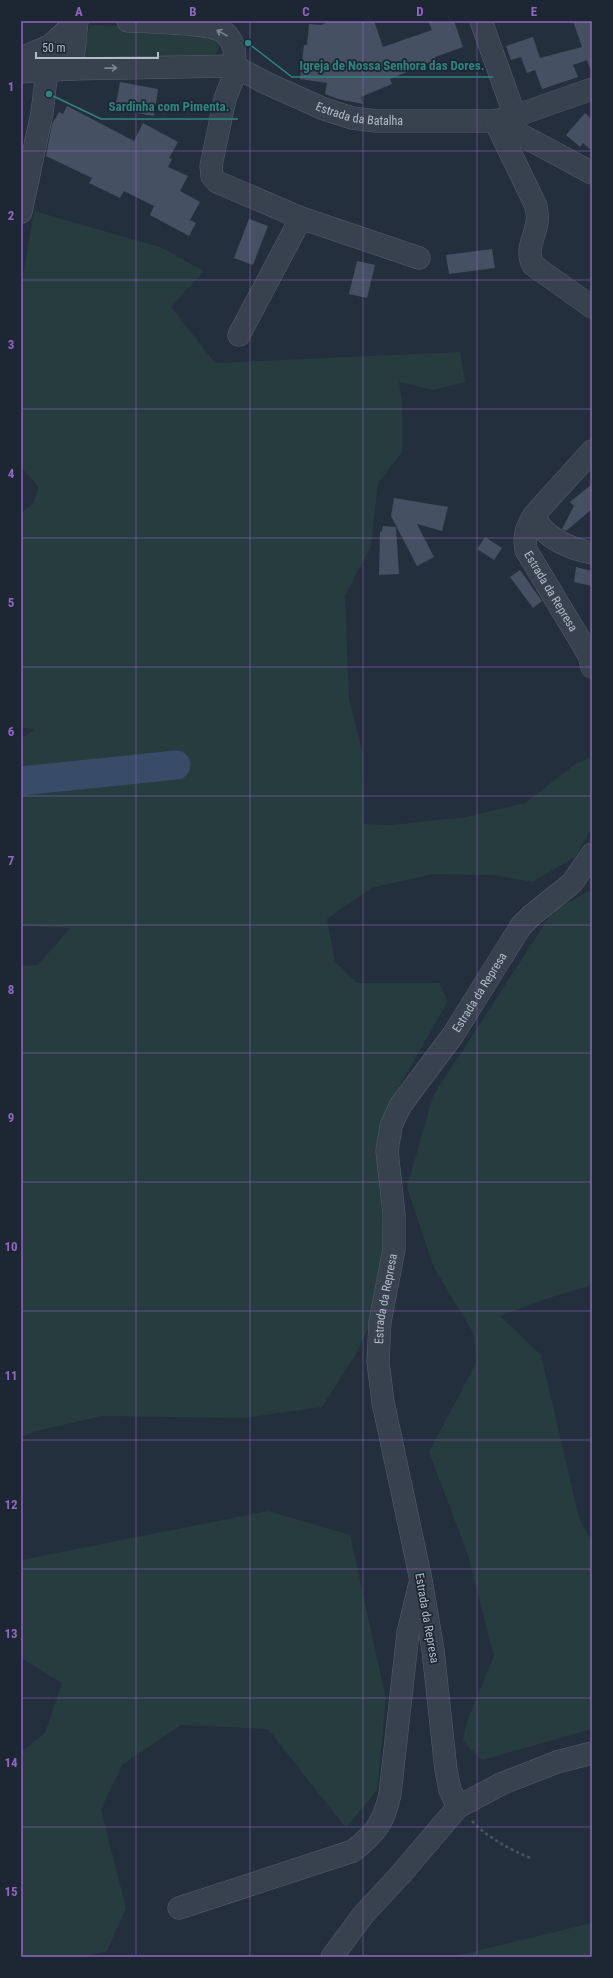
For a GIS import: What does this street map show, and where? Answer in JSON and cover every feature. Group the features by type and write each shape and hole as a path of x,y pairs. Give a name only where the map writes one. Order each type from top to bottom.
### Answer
{"street":[{"path":"21,58 50,46 77,21"},
{"path":"72,69 77,21"},
{"path":"128,21 210,27 225,33 232,41 236,67 225,99 211,166 212,176 217,182 301,218 419,258"},
{"path":"481,21 505,119 536,206 538,221 529,252 529,257 533,265 592,307"},
{"path":"21,212 42,113 50,46"},
{"name":"Estrada da Batalha","path":"21,72 72,69 236,67 317,106 352,118 376,121 505,119 592,173"},
{"path":"505,119 592,89"},
{"path":"239,335 301,218"},
{"path":"592,451 534,515 537,524 554,538 574,548 592,553"},
{"name":"Estrada da Represa","path":"534,515 526,529 524,540 526,550 585,649 592,667"},
{"name":"Estrada da Represa","path":"458,1807 450,1790 446,1770 433,1650 421,1580 395,1467 383,1402 378,1362 380,1322 394,1249 394,1214 387,1151 391,1126 400,1106 453,1035 521,926 532,915 572,883 592,854"},
{"path":"179,1908 353,1851 369,1838 379,1827 386,1812 390,1794 408,1633 421,1580"},
{"path":"332,1957 363,1915 401,1874 458,1807 501,1784 557,1762 592,1753"}],"path":[{"path":"458,1807 482,1832 504,1846 532,1859"}],"green space":[{"path":"90,25 196,28 218,40 219,48 213,58 82,62"},
{"path":"34,211 160,247 204,271 171,307 215,363 460,352 465,382 433,390 399,382 402,402 402,452 378,483 371,546 345,596 349,699 363,755 364,824 392,825 466,817 525,803 574,765 590,757 592,778 592,827 576,856 533,882 493,875 433,874 371,888 327,919 335,962 357,983 439,983 448,1001 387,1108 379,1170 386,1279 376,1313 353,1359 322,1407 243,1418 102,1416 32,1432 21,1437 21,966 38,965 70,928 21,926 21,738 35,730 21,727 21,513 33,503 39,487 21,467 21,289"},
{"path":"592,889 592,1285 546,1299 500,1316 541,1355 579,1518 592,1542 592,1729 482,1760 463,1741 466,1724 494,1656 468,1555 429,1452 476,1363 474,1334 434,1268 407,1187 433,1096 553,911"},
{"path":"268,1511 350,1535 386,1699 377,1790 346,1828 268,1729 181,1725 122,1765 101,1809 126,1908 107,1951 82,1957 21,1957 21,1752 45,1733 62,1683 21,1658 21,1560"},
{"path":"592,1923 592,1957 451,1957"}],"building":[{"path":"330,21 374,21 383,47 432,30 428,21 454,21 463,47 435,57 436,60 390,79 392,84 361,97 363,104 338,99 325,94 327,83 300,79 304,45 307,45 309,24 321,25"},
{"path":"573,21 592,21 592,69 590,69 587,60 573,65 578,77 542,89 535,70 527,73 521,57 511,60 506,46 533,37 540,58 582,47"},
{"path":"120,82 158,89 154,116 115,109"},
{"path":"67,106 134,141 143,123 178,142 169,158 172,159 168,167 188,176 180,191 200,202 190,220 196,223 189,236 150,215 154,206 124,191 120,198 89,183 92,178 46,156 52,124 59,112 63,114"},
{"path":"585,113 592,120 592,151 583,143 580,147 566,135"},
{"path":"249,219 268,226 253,265 234,258"},
{"path":"492,249 495,268 449,274 446,255"},
{"path":"357,261 375,265 367,298 349,294"},
{"path":"592,484 592,509 566,531 562,529 574,506 570,502"},
{"path":"394,498 448,507 442,531 417,524 434,557 417,566 391,516"},
{"path":"383,526 396,527 399,574 379,575 380,532 382,531"},
{"path":"485,537 502,548 494,560 477,549"},
{"path":"576,567 592,571 592,586 574,582"},
{"path":"520,570 542,601 533,608 510,577"}],"waterway":[{"path":"21,781 176,765"}],"place":[{"name":"Igreja de Nossa Senhora das Dores.","path":"248,43"},
{"name":"Sardinha com Pimenta.","path":"49,94"}]}
